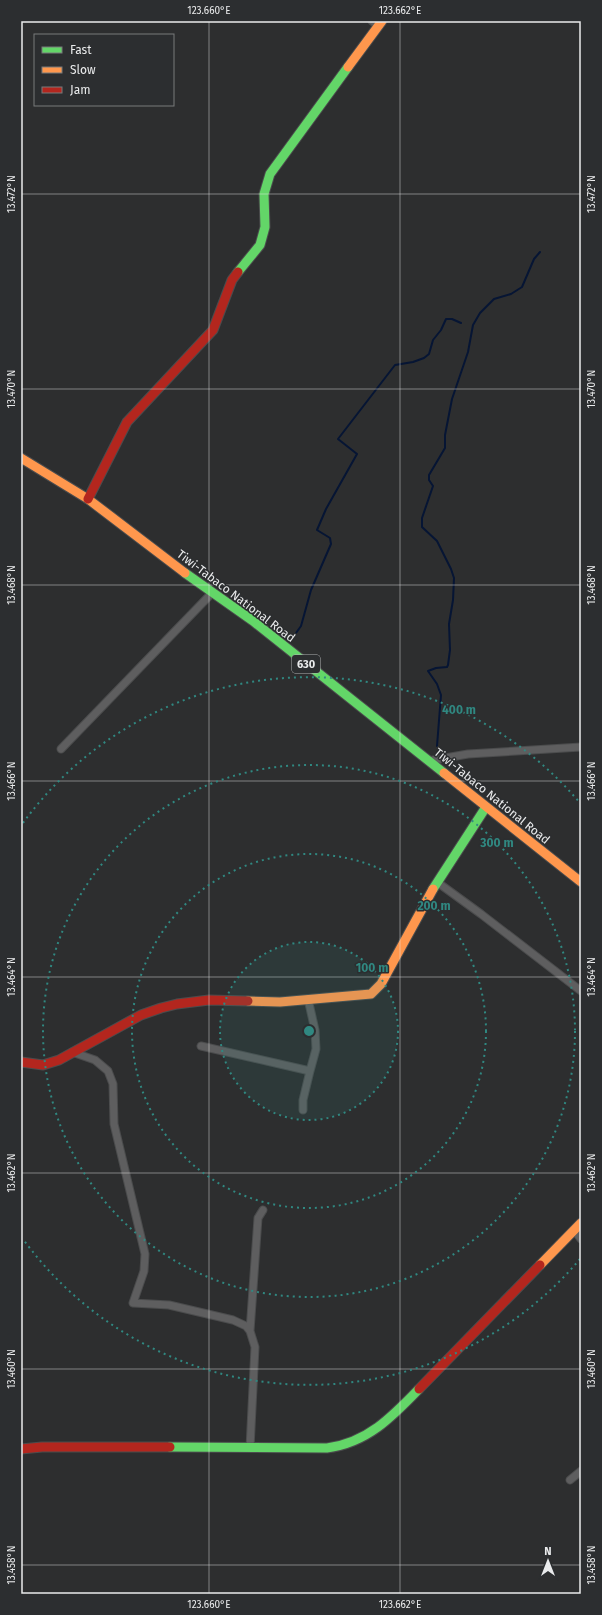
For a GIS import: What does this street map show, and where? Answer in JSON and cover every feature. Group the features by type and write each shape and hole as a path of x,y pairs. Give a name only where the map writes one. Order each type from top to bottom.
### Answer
{"main road":[{"path":"88,499 127,422 213,330 232,280 260,245 265,227 264,194 270,174 378,23"},
{"name":"Tiwi-Tabaco National Road","path":"21,458 88,499 212,593 253,621 581,882"},
{"path":"21,1062 43,1065 59,1060 142,1015 161,1008 209,1000 280,1002 371,994 381,984 437,882 486,807"},
{"path":"21,1449 42,1447 327,1448 347,1444 367,1434 386,1421 404,1405 581,1223"}],"street":[{"path":"61,750 212,593"},
{"path":"428,761 468,754 581,747"},
{"path":"437,882 581,991"},
{"path":"304,1110 303,1100 316,1049 315,1030 308,999"},
{"path":"201,1046 310,1071"},
{"path":"72,1052 95,1060 108,1071 114,1084 114,1124 145,1254 144,1271 133,1304 169,1305 233,1320 246,1326 250,1331 255,1347 250,1448"},
{"path":"250,1331 258,1218 263,1210"},
{"path":"574,1230 581,1239"},
{"path":"570,1480 581,1472"}],"waterway":[{"path":"437,746 441,695 437,684 428,671 436,668 447,667 448,665 450,650 449,624 453,600 454,578 437,541 422,527 422,518 433,486 429,480 429,475 445,448 445,435 452,399 468,352 473,325 480,313 494,299 511,294 522,287 534,259 540,252"},
{"path":"296,633 301,626 311,590 331,544 330,538 317,530 326,509 357,454 338,439 395,365 413,362 424,358 429,354 433,340 441,330 446,319 452,319 461,323"}],"traffic: fast":[{"path":"238,272 260,245 265,227 264,194 270,174 348,67"},
{"path":"185,573 253,621 444,773"},
{"path":"433,889 486,807"},
{"path":"170,1447 327,1448 341,1445 367,1435 389,1419 419,1389"}],"traffic: slow":[{"path":"348,67 382,21"},
{"path":"21,458 88,499 185,573"},
{"path":"444,773 581,882"},
{"path":"248,1001 280,1002 371,994 381,984 433,889"},
{"path":"540,1265 581,1223"}],"traffic: jam":[{"path":"88,499 127,422 213,330 232,280 238,272"},
{"path":"21,1062 43,1065 59,1060 141,1015 161,1008 177,1004 209,1000 248,1001"},
{"path":"419,1389 540,1265"},
{"path":"21,1449 42,1447 170,1447"}]}
